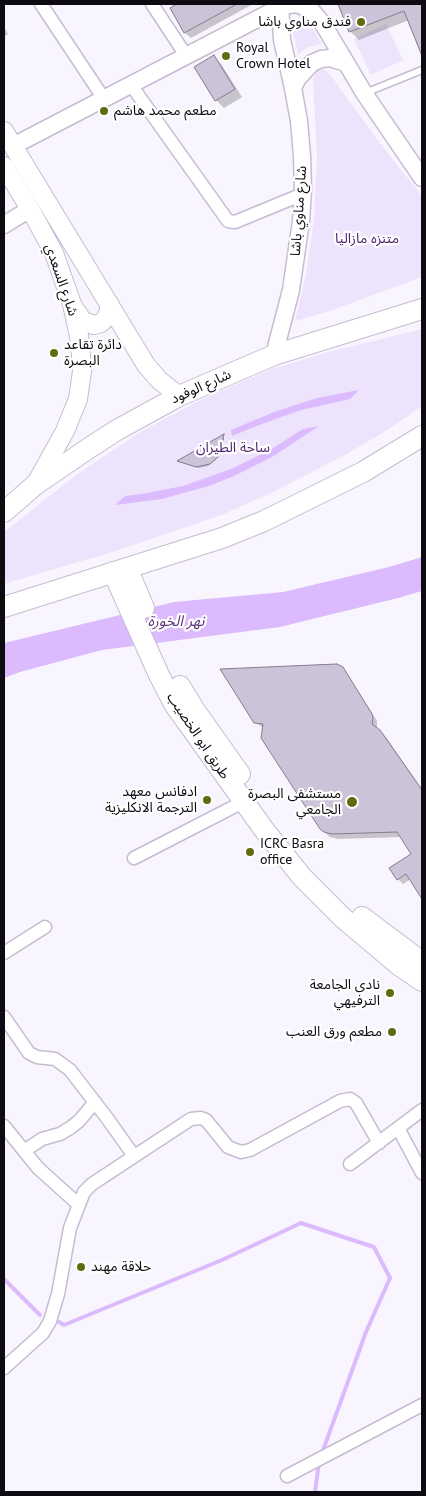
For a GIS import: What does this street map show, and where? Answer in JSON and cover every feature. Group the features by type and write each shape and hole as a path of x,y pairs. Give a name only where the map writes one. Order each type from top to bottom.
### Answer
{"main road":[{"name":"شارع السعدي","path":"4,131 152,373 179,396"},
{"name":"شارع السعدي","path":"4,166 54,253 72,304 79,336 82,371 81,386 72,414 35,485"},
{"path":"72,304 83,321 94,325 101,323 106,318 109,311 109,303"},
{"name":"شارع الوفود","path":"4,512 35,485 117,430 179,396 274,355 422,309"},
{"path":"4,607 222,538 264,521 363,472 422,436"},
{"name":"طريق ابو الخصيب","path":"120,570 155,649 194,709 292,847 324,882 410,961 422,981"},
{"name":"طريق ابو الخصيب","path":"155,649 159,675 174,704 243,802 283,854 322,898 365,938 410,961"}],"street":[{"path":"41,4 104,99"},
{"path":"152,4 187,56"},
{"path":"13,146 187,56 282,4 297,4 311,7 364,93 420,170"},
{"name":"شارع مناوي باشا","path":"274,355 291,290 303,194 302,156 294,88 282,40 282,4"},
{"path":"294,88 298,78 312,64 321,59 330,58 346,64"},
{"path":"131,85 228,221 235,222 303,194"},
{"path":"4,225 30,209"},
{"path":"134,858 243,802"},
{"path":"4,952 45,927"},
{"path":"4,1017 29,1053 37,1057 55,1059 70,1070 134,1156"},
{"path":"4,1368 43,1333 50,1322 58,1294 68,1237 78,1204 84,1192 92,1184 191,1119 201,1118 210,1123 232,1150 241,1152 347,1098 356,1103 379,1142"},
{"path":"24,1151 42,1140 60,1134 70,1128 83,1117 95,1102"},
{"path":"350,1164 422,1110"},
{"path":"4,1126 38,1168 78,1204"},
{"path":"398,1128 422,1172"},
{"path":"287,1476 422,1405"}],"lane":[{"path":"364,93 422,70"}],"green space":[{"path":"307,21 310,24 322,44 309,47 298,54 292,27 295,22"},
{"path":"386,24 403,60 371,75 354,39"},
{"name":"متنزه مازاليا","path":"324,69 329,73 379,142 422,196 422,277 330,311 295,321 306,274 314,218 317,157 313,79 317,71"},
{"name":"ساحة الطيران","path":"422,329 422,406 389,429 347,454 273,492 224,514 119,550 4,584 4,532 76,475 142,431 202,399 272,369 328,352"}],"water":[{"path":"359,390 350,399 301,410 232,436 231,430 274,412 317,398"},
{"path":"319,426 272,457 209,486 162,499 115,505 125,496 183,486 231,469 270,450 303,429"},
{"name":"نهر الخورة","path":"422,557 422,591 398,598 280,627 102,650 4,678 4,643 174,602 283,592 389,567"}],"building":[{"path":"177,4 237,4 184,33 170,8"},
{"name":"فندق مناوي باشا","path":"338,4 422,4 422,56 404,11 349,32"},
{"path":"214,55 235,89 215,101 194,67"},
{"path":"224,434 219,456 210,464 196,467 177,461"},
{"path":"337,664 343,667 372,714 372,724 380,730 422,790 422,899 406,874 397,880 389,868 411,854 397,832 332,834 320,829 261,738 263,724 254,723 220,669"}],"waterway":[{"path":"59,1322 64,1325 222,1260 301,1223 374,1247 390,1278 366,1332 322,1453"},
{"path":"4,1279 40,1315"},
{"path":"315,1492 319,1462"}],"place":[{"name":"فندق مناوي باشا","path":"361,22"},
{"name":"Royal Crown Hotel","path":"226,56"},
{"name":"مطعم محمد هاشم","path":"104,111"},
{"name":"دائرة تقاعد البصرة","path":"54,353"},
{"name":"ادفانس معهد الترجمة الانكليزية","path":"207,800"},
{"name":"مستشفى البصرة الجامعي","path":"352,802"},
{"name":"ICRC Basra office","path":"250,852"},
{"name":"نادي الجامعة الترفيهي","path":"390,993"},
{"name":"مطعم ورق العنب","path":"392,1032"},
{"name":"حلاقة مهند","path":"81,1267"}]}
